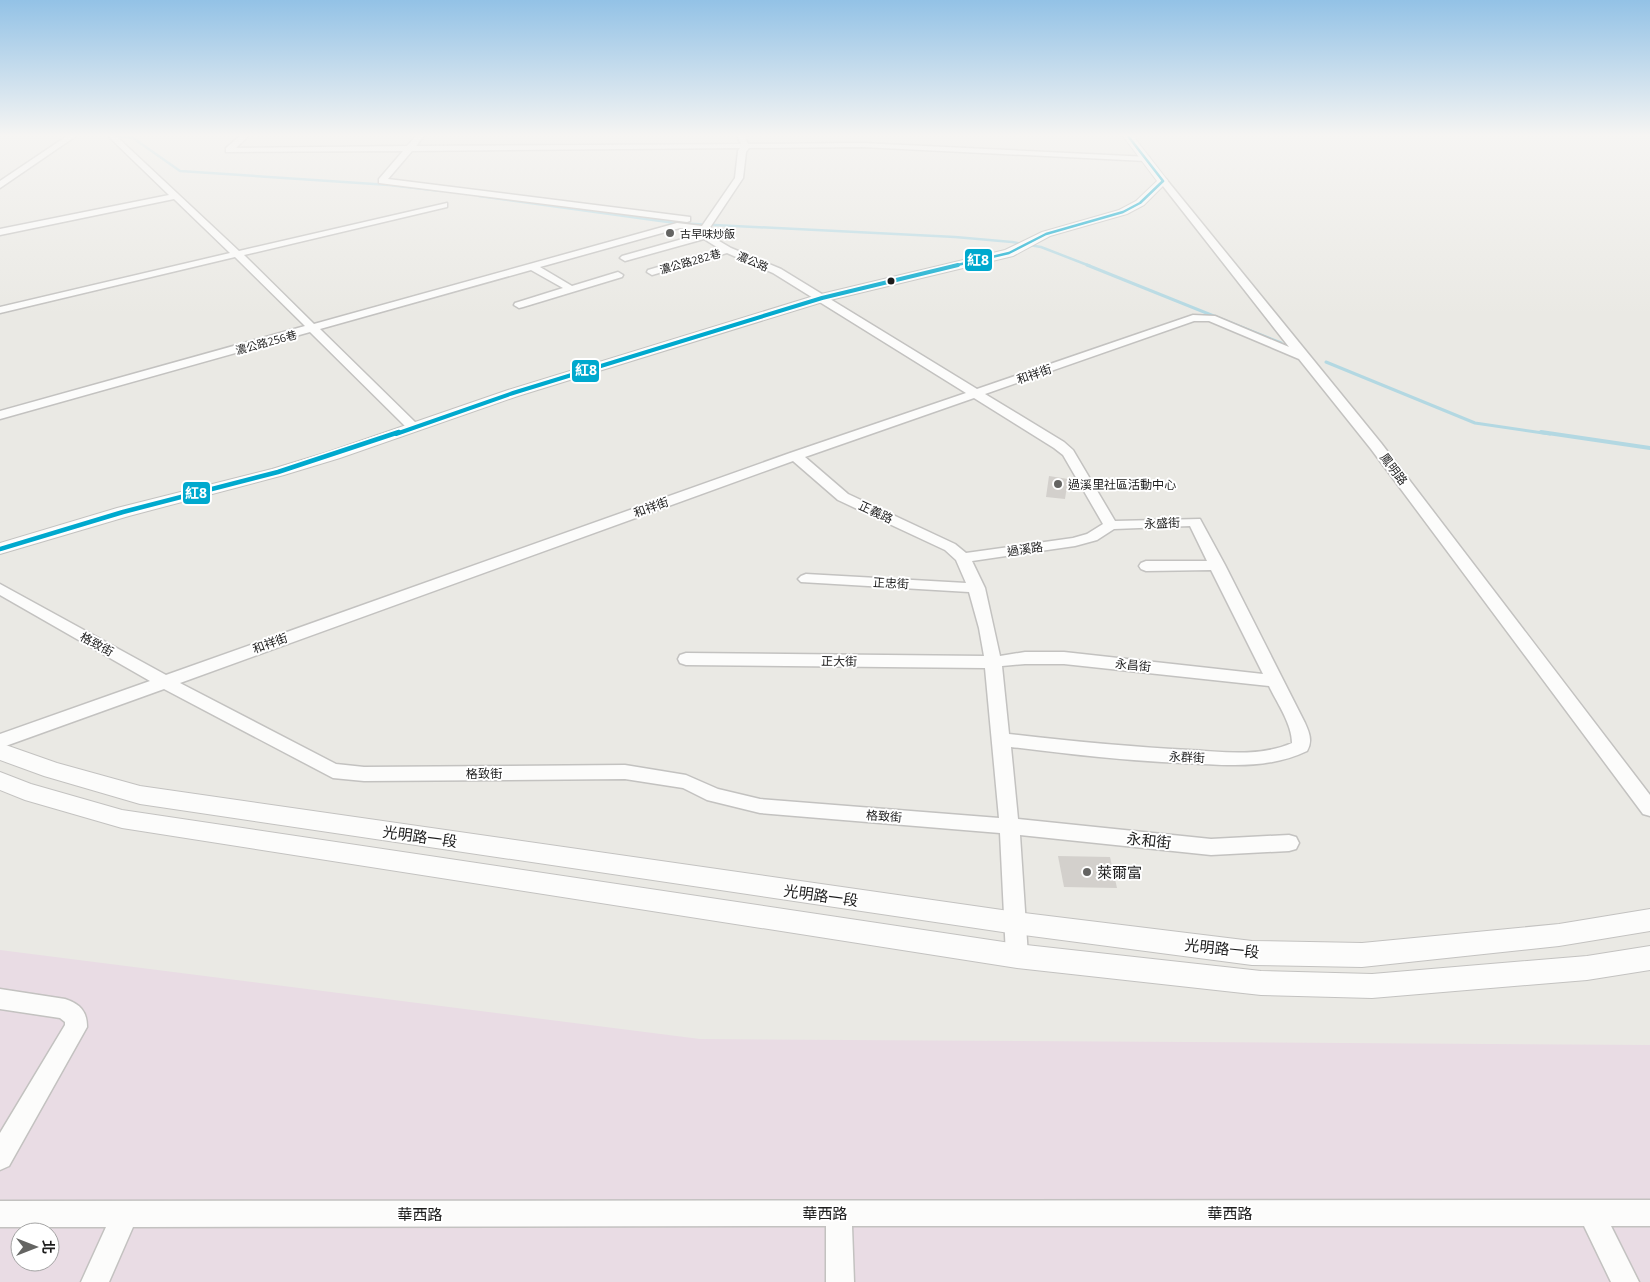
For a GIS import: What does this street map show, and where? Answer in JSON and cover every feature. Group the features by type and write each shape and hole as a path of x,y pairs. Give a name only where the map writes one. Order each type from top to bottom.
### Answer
{"street":[{"path":"0,232 177,196 413,427"},
{"path":"498,196 680,219 707,227"},
{"path":"625,258 707,227 727,196"},
{"path":"0,549 123,512 278,472 334,455 513,393 822,298 988,258 1069,227 1123,212 1140,203 1147,196"},
{"name":"鳳明路","path":"1175,196 1376,446 1650,810"},
{"path":"0,310 444,205"},
{"name":"濃公路256巷","path":"0,415 680,225 707,227"},
{"name":"濃公路","path":"707,227 728,250 777,271 822,298"},
{"name":"濃公路282巷","path":"652,272 728,250"},
{"path":"532,267 571,289"},
{"path":"520,305 618,275"},
{"path":"822,298 1059,445 1068,453 1111,525"},
{"name":"和祥街","path":"0,740 795,456 1200,317 1211,318 1303,357"},
{"name":"正義路","path":"795,456 843,496 950,547 963,558"},
{"name":"永盛街","path":"1111,525 1195,522 1218,565 1273,681"},
{"name":"過溪路","path":"963,558 1075,542 1092,537 1111,525"},
{"path":"963,558 983,605 993,662 1010,826 1017,956"},
{"path":"1146,566 1218,565"},
{"name":"正忠街","path":"806,578 977,588"},
{"name":"格致街","path":"0,589 163,681 333,771 364,774 625,772 686,782 714,794 760,806 1010,826"},
{"name":"永昌街","path":"993,662 1025,658 1064,658 1273,681"},
{"name":"正大街","path":"686,659 993,662"},
{"name":"永群街","path":"1001,739 1128,755 1231,759 1268,757 1291,751 1301,746 1301,735 1273,681"},
{"name":"光明路一段","path":"0,751 52,770 140,795 1016,923 1252,953 1362,955 1560,934 1650,920"},
{"name":"光明路一段","path":"0,782 122,819 1017,956 1261,983 1372,986 1587,968 1650,958"},
{"name":"永和街","path":"1010,826 1211,847 1288,844"},
{"path":"0,999 65,1009 76,1017 76,1027 0,1157"},
{"path":"839,1213 840,1282"},
{"path":"1591,1213 1625,1282"},
{"name":"華西路","path":"0,1214 1650,1214"},
{"path":"95,1282 125,1214"}],"shaded area":[{"path":"0,950 700,1039 1650,1045 1650,1282 0,1282"}],"building":[{"name":"過溪里社區活動中心","path":"1049,476 1068,479 1065,499 1046,497"},
{"name":"萊爾富","path":"1058,856 1110,857 1117,888 1064,887"}],"waterway":[{"path":"479,196 675,223 955,237 1012,242 1041,247 1090,266"},
{"path":"1087,265 1281,343"},
{"path":"1326,362 1475,423 1550,434"},
{"path":"1541,432 1650,448"}],"transit line":[{"name":"紅8","path":"0,549 123,512 278,472 334,455 513,393 822,298 1009,253 1046,234 1123,212 1140,203 1147,196"}],"place":[{"name":"古早味炒飯","path":"670,233"},
{"name":"過溪里社區活動中心","path":"1058,484"},
{"name":"萊爾富","path":"1087,872"}]}
